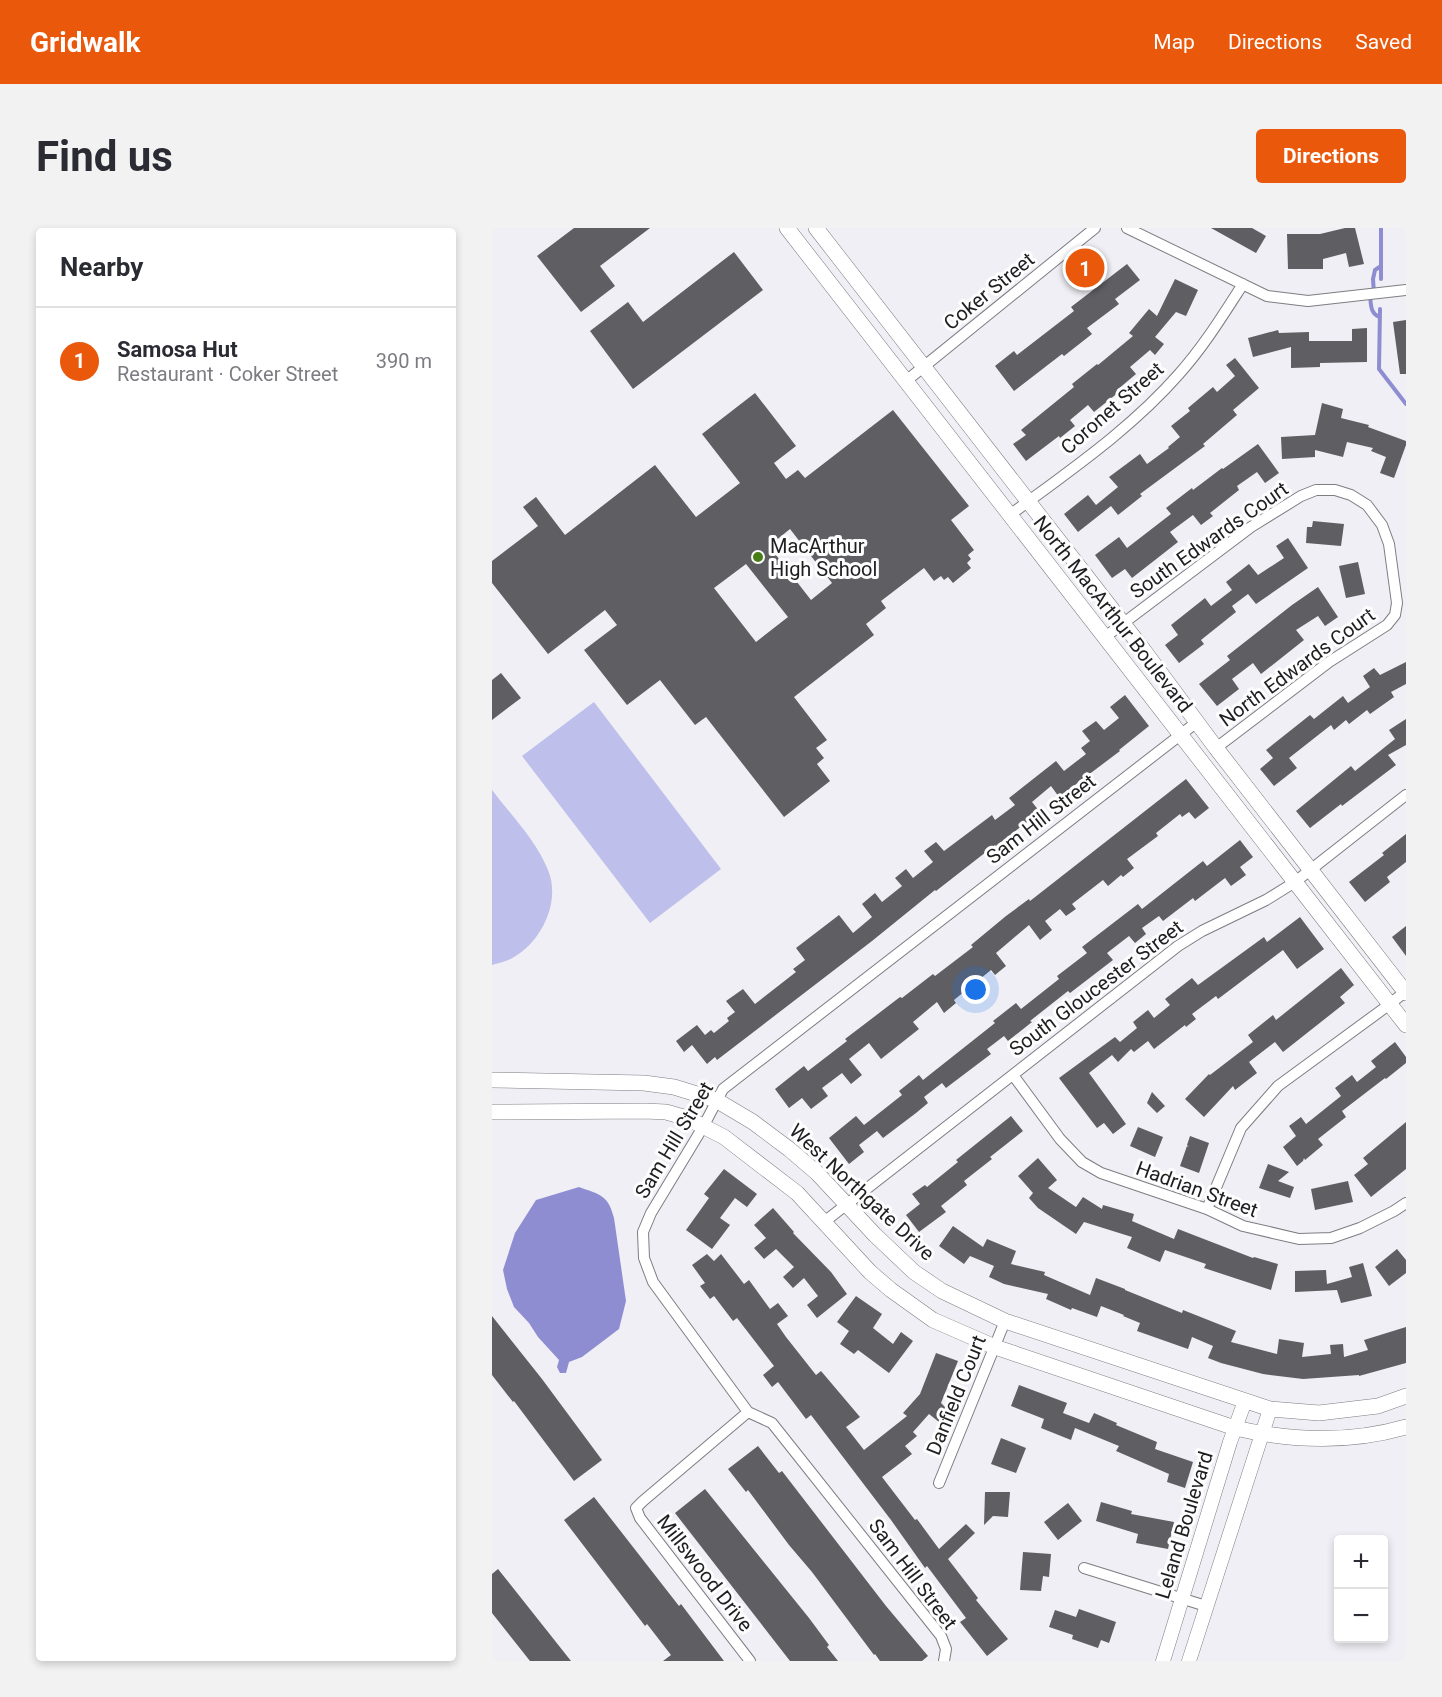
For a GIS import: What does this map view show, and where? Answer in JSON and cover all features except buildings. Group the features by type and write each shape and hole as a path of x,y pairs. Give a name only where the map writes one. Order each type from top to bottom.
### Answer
{"main road":[{"name":"North MacArthur Boulevard","path":"787,228 1406,1025"},
{"name":"North MacArthur Boulevard","path":"816,228 1406,992"},
{"path":"841,296 858,282"},
{"name":"West Northgate Drive","path":"492,1080 644,1083 674,1087 716,1100 753,1122 817,1173 914,1272 942,1291 1005,1321 1270,1409 1319,1413 1378,1406 1406,1396"},
{"path":"492,1112 666,1112 687,1118 724,1137 797,1193 870,1272 898,1295 933,1320 995,1347 1235,1428 1261,1434 1327,1439 1387,1432 1406,1426"}],"street":[{"name":"Coker Street","path":"906,381 1095,228"},
{"path":"1127,228 1267,296 1308,302 1406,290"},
{"name":"Coronet Street","path":"1010,515 1108,440 1166,388 1202,347 1243,284"},
{"name":"South Edwards Court","path":"1105,637 1251,527 1285,504 1309,492 1322,489 1340,491 1357,498 1371,509"},
{"name":"North Edwards Court","path":"1216,748 1329,662 1384,627 1393,618 1397,611 1397,603 1389,544 1382,525 1371,509"},
{"name":"Sam Hill Street","path":"944,1661 946,1649 941,1636 772,1423 748,1412 653,1282 644,1258 643,1232 651,1213 723,1089 1197,722"},
{"name":"South Gloucester Street","path":"824,1222 1178,946 1202,931 1266,900 1295,882 1406,795"},
{"path":"1207,1209 1241,1128 1270,1094 1406,992"},
{"name":"Hadrian Street","path":"1012,1075 1060,1139 1082,1162 1101,1173 1207,1209 1243,1226 1299,1239 1331,1238 1360,1228 1406,1203"},
{"name":"Danfield Court","path":"939,1483 1005,1321"},
{"name":"Leland Boulevard","path":"1163,1661 1245,1401"},
{"path":"1189,1661 1270,1409"},
{"name":"Millswood Drive","path":"748,1412 636,1508 640,1518 750,1661"},
{"path":"1084,1568 1206,1606"}],"shaded area":[{"path":"594,702 721,869 650,923 522,756"},
{"path":"492,790 537,848 548,870 552,894 546,919 533,941 512,958 492,965"},
{"path":"579,1187 602,1197 612,1210 626,1301 619,1329 582,1357 569,1362 566,1373 560,1373 557,1367 559,1360 514,1307 503,1270 515,1233 536,1200"}],"waterway":[{"path":"1381,228 1381,279"},
{"path":"1374,294 1375,270 1381,266"},
{"path":"1370,295 1373,311 1380,317"},
{"path":"1380,309 1379,369 1406,404"}],"place":[{"name":"Samosa Hut","path":"1085,268"},
{"name":"MacArthur High School","path":"758,557"}]}
